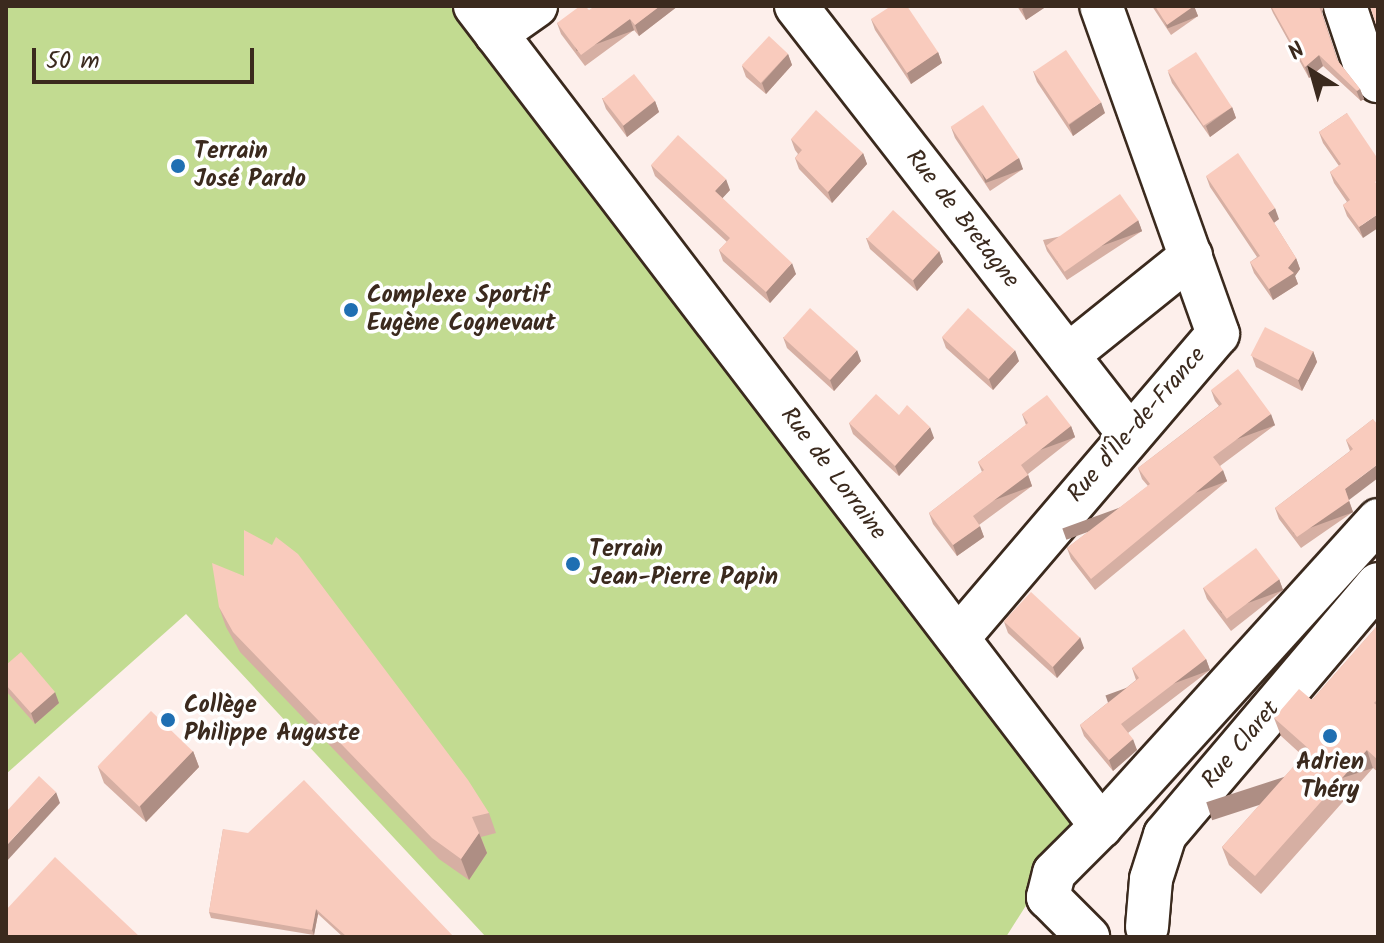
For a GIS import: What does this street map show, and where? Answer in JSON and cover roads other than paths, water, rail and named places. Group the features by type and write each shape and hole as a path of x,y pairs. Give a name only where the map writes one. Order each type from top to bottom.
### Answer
{"street":[{"path":"486,20 536,6"},
{"name":"Rue de Bretagne","path":"796,6 1128,433"},
{"name":"Rue d'Île-de-France","path":"958,638 1128,433 1218,334 1101,6"},
{"path":"1345,6 1364,63 1378,81"},
{"name":"Rue de Lorraine","path":"486,20 1101,826"},
{"path":"1068,355 1191,256"},
{"path":"1088,937 1048,897 1054,873 1101,826 1378,520"},
{"name":"Rue Claret","path":"1154,932 1151,879 1165,835 1378,584"},
{"path":"1097,937 1127,923 1154,932"}],"place":[{"name":"Terrain José Pardo","path":"178,166"},
{"name":"Complexe Sportif Eugène Cognevaut","path":"351,310"},
{"name":"Terrain Jean-Pierre Papin","path":"573,564"},
{"name":"Collège Philippe Auguste","path":"168,720"},
{"name":"Adrien Théry","path":"1330,736"}]}
